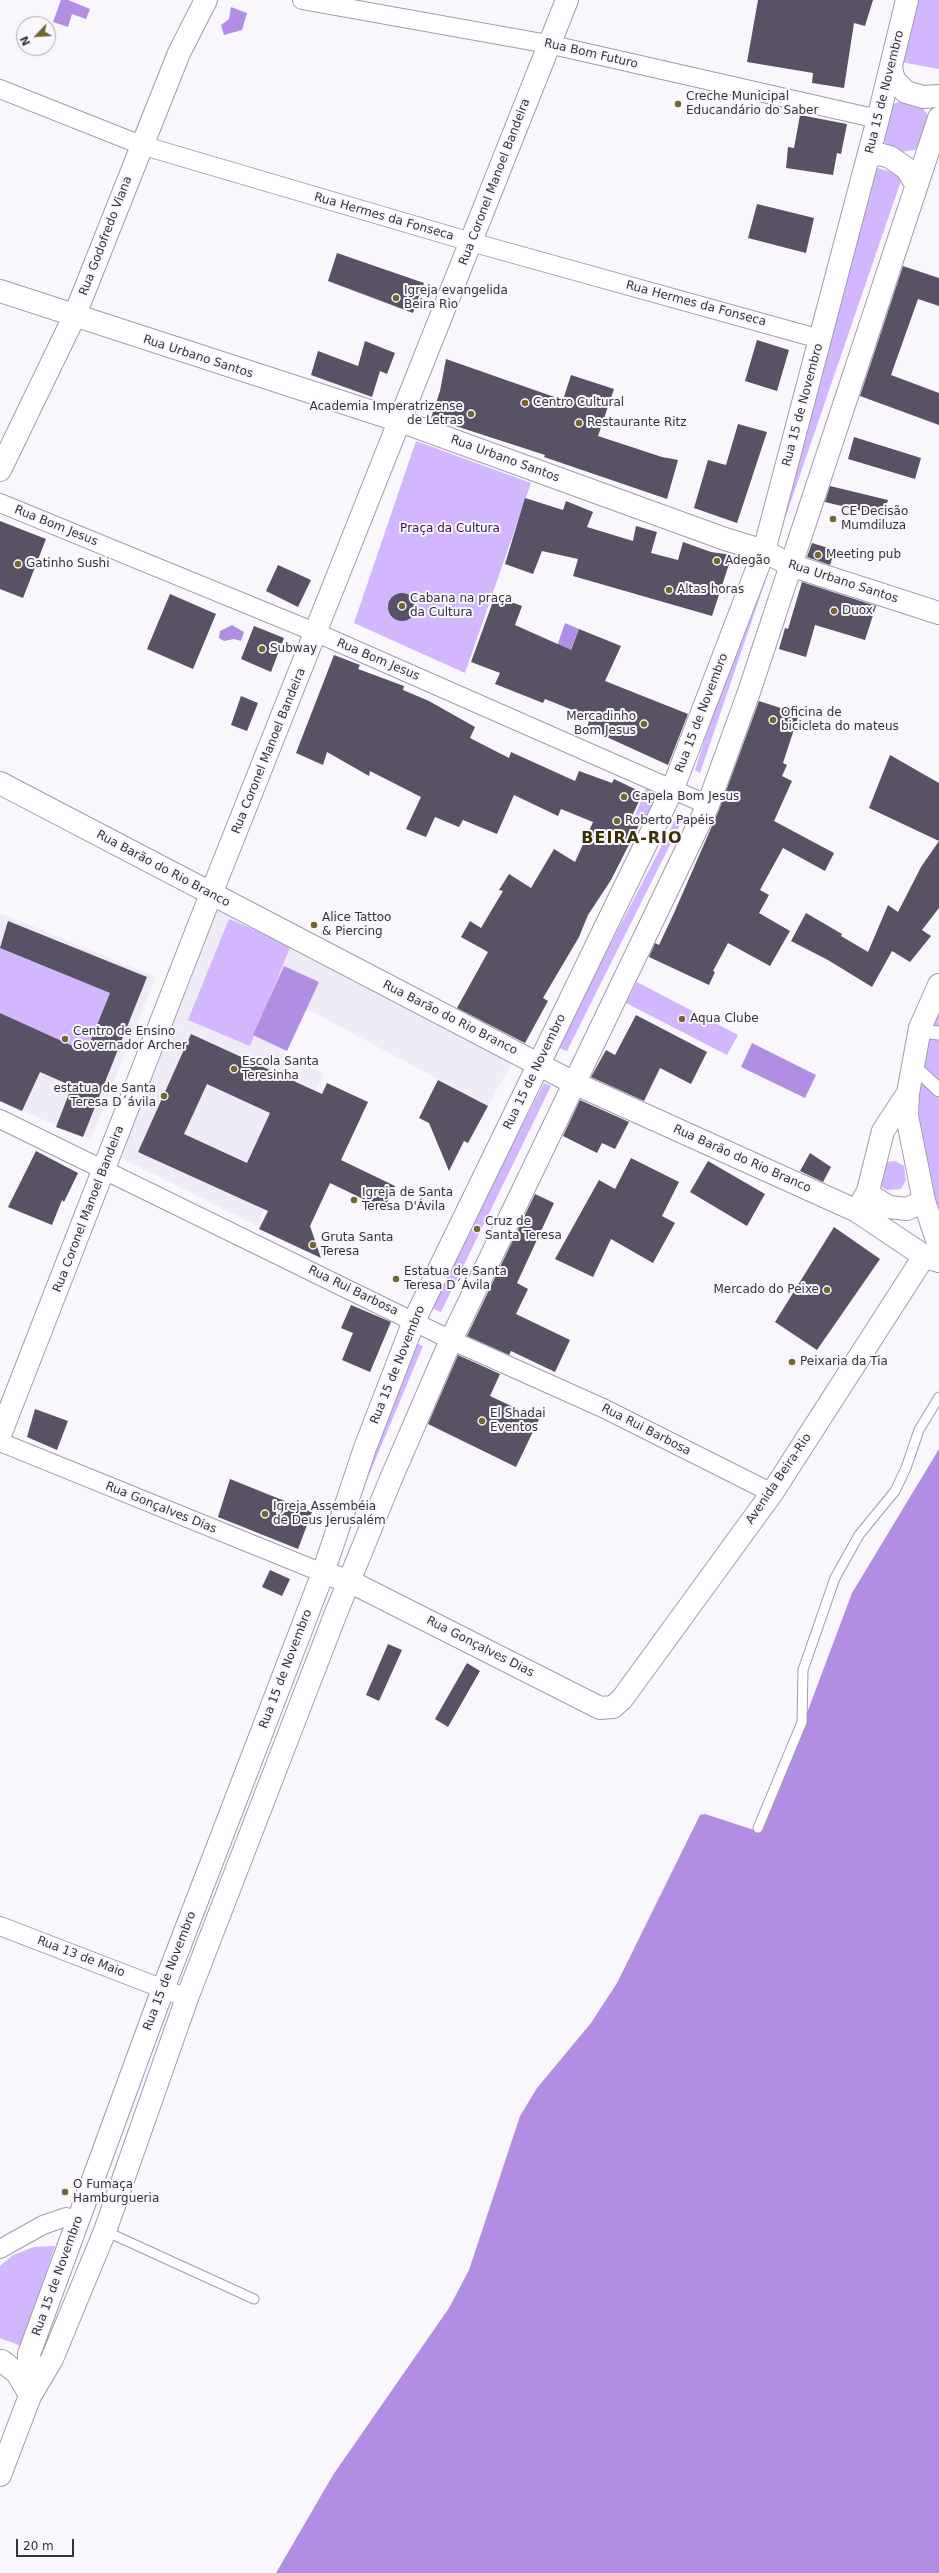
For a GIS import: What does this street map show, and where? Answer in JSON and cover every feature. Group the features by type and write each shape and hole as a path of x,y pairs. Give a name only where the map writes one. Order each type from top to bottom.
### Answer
{"main road":[{"name":"Rua Godofredo Viana","path":"0,470 74,317 141,145 179,53 206,0"},
{"name":"Rua Coronel Manoel Bandeira","path":"0,1435 105,1170 211,894 317,633 548,44 567,0"},
{"name":"Rua 15 de Novembro","path":"30,2396 29,2354 163,1989 323,1573 365,1448 414,1321 673,788 764,551 878,119 907,0"},
{"path":"891,68 894,80 906,92 923,98 939,96"},
{"name":"Rua 15 de Novembro","path":"30,2396 52,2359 105,2231 187,1998 348,1581 451,1340 708,805 749,692 939,118"},
{"path":"868,157 878,154 890,157 907,169 916,184"},
{"name":"Rua Urbano Santos","path":"0,291 74,317 400,420 725,539 764,551 790,565 939,613"},
{"name":"Rua Barão do Rio Branco","path":"0,783 574,1083 857,1211 934,1255"},
{"path":"934,1255 933,1205 912,1145 907,1116 908,1093 920,1028 939,985"},
{"path":"857,1211 868,1191 878,1149 886,1124 908,1093"},
{"path":"878,1149 894,1143 912,1145"},
{"path":"868,1191 874,1198 889,1207 907,1209 933,1205"},
{"name":"Avenida Beira-Rio","path":"613,1707 622,1699 772,1493 934,1255"},
{"name":"Rua Gonçalves Dias","path":"323,1573 348,1581 600,1708 613,1707"},
{"path":"1,2360 10,2362 29,2354"},
{"path":"0,2475 30,2396 17,2373 1,2360"}],"street":[{"name":"Rua Bom Futuro","path":"302,0 548,44 878,119"},
{"name":"Rua Hermes da Fonseca","path":"0,89 141,145 471,242 820,339"},
{"name":"Rua Bom Jesus","path":"0,503 317,633 673,788 708,805"},
{"path":"939,1011 914,1102 913,1120 918,1148 939,1222"},
{"path":"921,1073 939,1090"},
{"name":"Rua Rui Barbosa","path":"0,1119 451,1340 605,1410 772,1493"},
{"name":"Rua Gonçalves Dias","path":"0,1442 323,1573"},
{"name":"Rua 13 de Maio","path":"0,1926 187,1998"},
{"path":"0,2249 43,2225 66,2217"}],"lane":[{"path":"758,1828 802,1722 803,1670 835,1578 859,1535 895,1491 906,1468 919,1430 939,1397"},
{"path":"105,2231 150,2250 254,2299"}],"shaded area":[{"path":"61,0 68,0 90,9 86,19 72,14 68,27 56,23 55,16"},
{"path":"231,7 247,13 242,30 224,35 221,25 229,19"},
{"path":"565,623 579,629 569,654 556,649"},
{"path":"232,625 244,632 241,641 234,639 224,641 219,638 220,631"},
{"name":"Escola Santa Teresinha","path":"218,905 512,1063 488,1106 307,1009 284,1055 324,1074 278,1169 258,1226 120,1157"},
{"name":"Centro de Ensino Governador Archer","path":"0,913 156,977 91,1139 0,1102"},
{"path":"284,966 319,982 287,1051 253,1035"},
{"path":"752,1043 816,1075 805,1098 741,1067"},
{"path":"939,1449 939,2573 276,2573 333,2475 449,2308 469,2270 520,2116 537,2088 591,2023 617,1983 700,1815 705,1814 760,1832 763,1830 852,1593"}],"green space":[{"path":"910,0 939,0 939,69 895,61"},
{"path":"904,100 920,105 930,118 919,149 902,152 886,144 882,137 888,106"},
{"path":"874,167 903,175 779,536"},
{"name":"Praça da Cultura","path":"416,441 531,483 465,673 354,623"},
{"path":"756,578 765,582 700,773 695,770"},
{"path":"647,786 662,795 649,823 635,816"},
{"path":"676,818 682,821 567,1051 557,1047"},
{"path":"229,919 291,945 250,1046 188,1020"},
{"path":"0,948 110,993 86,1052 0,1013"},
{"name":"Aqua Clube","path":"637,982 738,1035 727,1055 626,1003"},
{"path":"939,1010 939,1249 911,1095 929,1032"},
{"path":"544,1083 551,1086 441,1312 429,1307"},
{"path":"895,1161 904,1166 906,1180 901,1189 886,1190 879,1184 885,1162"},
{"path":"414,1342 423,1346 331,1566"},
{"path":"55,2246 21,2346 0,2338 0,2266 13,2255 34,2247"}],"building":[{"path":"758,0 873,0 865,26 854,23 844,88 812,83 813,73 747,62"},
{"path":"800,115 847,124 841,154 837,153 833,175 786,168 788,147 794,148"},
{"path":"757,204 814,218 806,253 748,238"},
{"name":"Igreja evangelida Beira Rio","path":"337,253 424,283 413,313 328,281"},
{"path":"903,266 939,278 939,306 918,299 891,375 939,393 939,425 860,396"},
{"path":"757,340 789,350 777,391 745,381"},
{"path":"365,341 395,353 387,374 380,371 372,397 311,375 318,351 358,366"},
{"path":"446,359 563,400 571,375 614,389 598,436 662,457 678,460 667,499 544,457 545,455 431,418 440,391"},
{"path":"738,424 767,432 737,523 694,508 708,460 726,465"},
{"path":"854,437 921,458 915,479 848,459"},
{"path":"830,486 888,500 883,516 825,502"},
{"path":"525,498 563,510 566,501 593,512 587,527 633,541 636,526 657,532 651,553 678,560 683,542 711,552 732,555 712,616 573,576 578,559 542,551 533,574 505,564"},
{"name":"Gatinho Sushi","path":"0,521 46,539 23,598 0,589"},
{"path":"812,543 835,550 830,565 807,557"},
{"path":"278,565 311,580 298,607 266,591"},
{"name":"Duox","path":"802,582 876,606 865,640 815,625 806,657 779,649 785,628 788,629"},
{"name":"Cabana na praça da Cultura","path":"402,593 412,597 416,607 412,617 402,621 392,617 388,607 392,597"},
{"path":"170,594 216,614 193,669 147,649"},
{"path":"495,596 522,606 515,625 571,650 579,629 621,646 605,681 688,714 668,765 587,728 590,717 545,699 543,703 495,684 500,673 471,662"},
{"name":"Subway","path":"254,626 284,638 271,672 241,659"},
{"path":"334,655 360,665 358,669 404,686 403,690 429,701 475,727 470,738 509,758 511,752 575,781 579,771 612,783 614,779 643,793 632,816 641,821 611,880 588,915 579,937 543,998 548,1001 525,1043 457,1008 488,952 461,937 470,921 481,928 503,891 499,890 509,874 531,888 554,849 575,862 593,822 561,809 558,816 514,795 497,834 463,820 459,827 435,817 426,837 406,829 421,797 370,771 369,776 327,752 323,765 296,753"},
{"path":"241,696 258,703 247,731 231,725"},
{"path":"759,701 799,714 783,763 787,765 782,776 792,781 774,821 834,853 825,871 783,848 760,890 769,895 759,913 790,931 770,966 728,943 713,971 715,972 709,985 649,957 655,943 659,945 719,810"},
{"path":"890,755 939,783 939,841 869,808"},
{"path":"939,841 939,908 922,930 931,936 910,962 892,951 872,987 828,960 791,941 806,913 842,934 841,936 868,952 888,905 898,912 921,867"},
{"path":"8,921 147,977 83,1137 56,1127 72,1086 40,1072 22,1111 0,1101 0,1013 86,1052 110,993 0,948"},
{"path":"636,1015 707,1052 691,1084 660,1068 644,1101 591,1077 606,1050 615,1055"},
{"path":"191,1034 322,1094 327,1083 368,1102 341,1160 395,1186 384,1209 330,1183 310,1226 321,1258 259,1229 268,1211 138,1152","holes":["207,1084 270,1113 247,1163 184,1134"]},
{"path":"438,1080 488,1106 468,1143 464,1141 449,1171 429,1123 419,1118"},
{"path":"580,1100 629,1122 615,1149 602,1143 597,1153 563,1136"},
{"path":"36,1151 78,1173 64,1202 62,1200 52,1225 8,1207"},
{"path":"810,1153 831,1167 823,1182 800,1171"},
{"path":"631,1158 679,1182 662,1216 675,1223 653,1263 611,1239 593,1277 555,1259 599,1180 615,1189"},
{"path":"708,1161 765,1194 747,1226 690,1192"},
{"path":"535,1194 554,1203 517,1283 528,1289 516,1314 570,1340 555,1372 511,1351 509,1355 467,1336"},
{"name":"Mercado do Peixe","path":"834,1227 880,1259 817,1350 775,1322"},
{"path":"351,1305 391,1322 370,1372 342,1360 353,1333 341,1328"},
{"name":"El Shadai Eventos","path":"458,1355 500,1374 490,1396 539,1419 516,1467 428,1424"},
{"path":"35,1409 68,1421 57,1450 27,1437"},
{"name":"Igreja Assembéia de Deus Jerusalém","path":"230,1479 312,1512 298,1549 218,1517"},
{"path":"270,1570 290,1579 282,1596 262,1587"},
{"path":"388,1644 402,1650 379,1701 366,1695"},
{"path":"467,1663 480,1671 448,1727 435,1719"}],"place":[{"name":"Creche Municipal Educandário do Saber","path":"678,104"},
{"name":"Igreja evangelida Beira Rio","path":"396,298"},
{"name":"Centro Cultural","path":"525,403"},
{"name":"Academia Imperatrizense de Letras","path":"471,414"},
{"name":"Restaurante Ritz","path":"579,423"},
{"name":"CE Decisão Mumdiluza","path":"833,519"},
{"name":"Meeting pub","path":"818,555"},
{"name":"Adegão","path":"717,561"},
{"name":"Gatinho Sushi","path":"18,564"},
{"name":"Altas horas","path":"669,590"},
{"name":"Cabana na praça da Cultura","path":"402,606"},
{"name":"Duox","path":"834,611"},
{"name":"Subway","path":"262,649"},
{"name":"Oficina de bicicleta do mateus","path":"773,720"},
{"name":"Mercadinho Bom Jesus","path":"644,724"},
{"name":"Capela Bom Jesus","path":"624,797"},
{"name":"Roberto Papéis","path":"617,821"},
{"name":"Alice Tattoo & Piercing","path":"314,925"},
{"name":"Aqua Clube","path":"682,1019"},
{"name":"Centro de Ensino Governador Archer","path":"65,1039"},
{"name":"Escola Santa Teresinha","path":"234,1069"},
{"name":"estatua de Santa Teresa D´ávila","path":"164,1096"},
{"name":"Igreja de Santa Teresa D'Ávila","path":"354,1200"},
{"name":"Cruz de Santa Teresa","path":"477,1229"},
{"name":"Gruta Santa Teresa","path":"313,1245"},
{"name":"Estatua de Santa Teresa D´Ávila","path":"396,1279"},
{"name":"Mercado do Peixe","path":"827,1290"},
{"name":"Peixaria da Tia","path":"792,1362"},
{"name":"El Shadai Eventos","path":"482,1421"},
{"name":"Igreja Assembéia de Deus Jerusalém","path":"265,1514"},
{"name":"O Fumaça Hamburgueria","path":"65,2192"}],"district":[{"name":"BEIRA-RIO","path":"632,839"}]}
